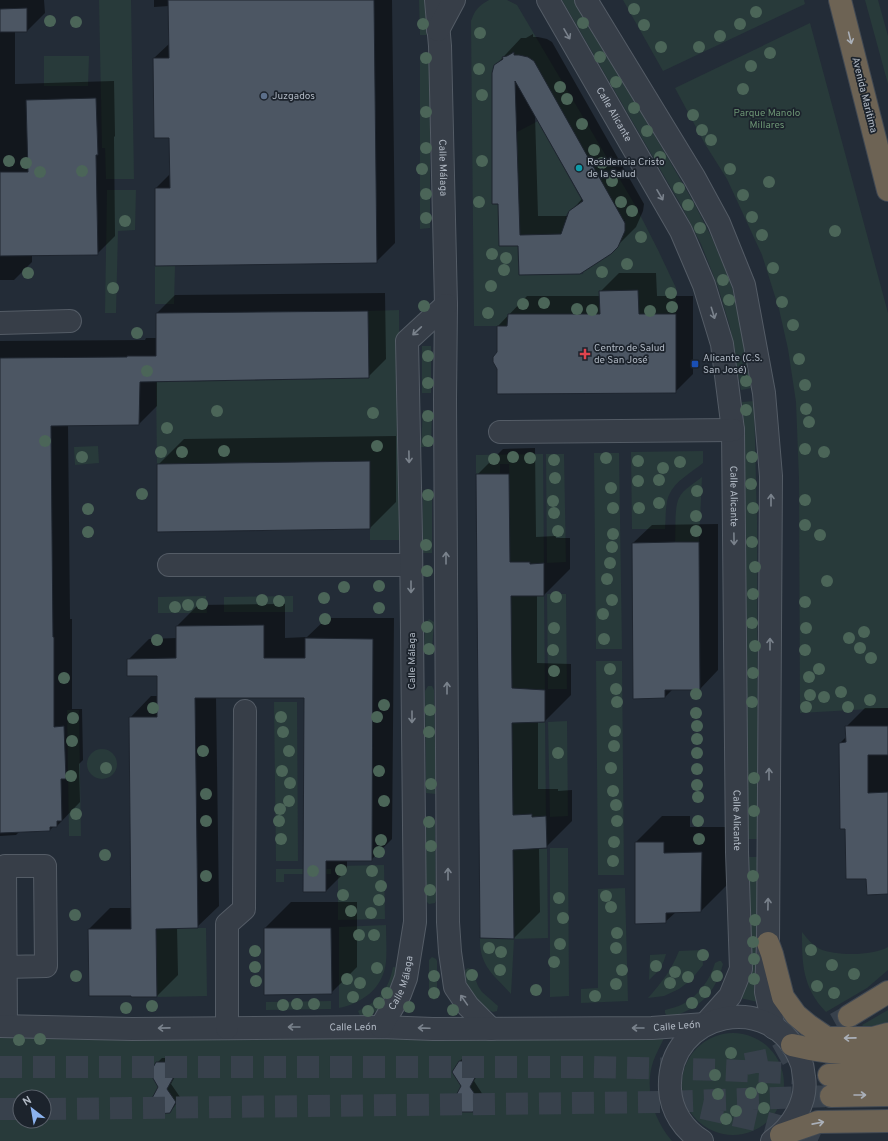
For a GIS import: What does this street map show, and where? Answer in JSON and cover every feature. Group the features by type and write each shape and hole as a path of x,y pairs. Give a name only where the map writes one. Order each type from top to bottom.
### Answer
{"highway":[{"name":"Avenida Maritima","path":"840,0 888,190"},
{"path":"768,943 783,997 796,1015 808,1025 828,1038 873,1038 888,1034"},
{"path":"849,1016 888,992"},
{"path":"792,1044 811,1050 851,1054 888,1054"},
{"path":"888,1074 830,1085 888,1095"},
{"path":"777,1139 818,1122 888,1121"}],"street":[{"name":"Calle Málaga","path":"436,0 446,305 445,407 448,922 450,952 456,987 468,1006 491,1029"},
{"name":"Calle Málaga","path":"438,30 454,0"},
{"name":"Calle Alicante","path":"548,0 681,231 704,285 722,344 733,430 737,852 741,969 730,996 705,1024"},
{"path":"586,0 694,177 719,223 744,285 764,393 771,476 768,943 766,992 774,1028"},
{"name":"Calle Málaga","path":"381,1027 400,994 406,978 415,922 407,341 446,305"},
{"path":"0,323 70,322"},
{"path":"500,432 733,430"},
{"path":"169,565 411,565"},
{"path":"227,1028 227,924 244,909 245,711"},
{"path":"3,1026 6,967 5,866 46,866 46,966 6,967"},
{"path":"415,922 448,922"},
{"path":"702,1141 692,1135 678,1118 670,1098 669,1076 675,1055 688,1037 705,1024 722,1018 740,1016 758,1020 784,1035 792,1044 801,1062 805,1082 802,1102 794,1120 777,1139"},
{"name":"Calle León","path":"3,1026 132,1029 381,1027 491,1029 652,1028 705,1024"}],"green space":[{"path":"99,0 131,0 134,179 106,179 105,148 102,148"},
{"path":"419,0 429,0 429,35 420,35"},
{"path":"489,0 507,0 517,5 635,205 676,288 676,314 508,314 507,326 474,326 471,21 477,9","holes":["519,55 528,57 534,61 618,211 619,220 625,220 625,231 584,258 583,274 519,275 518,246 500,246 499,235 576,234 566,225 566,216 570,211 586,208 538,121 517,132 519,206 492,204 494,65 507,56","638,290 638,311 600,312 599,291"]},
{"path":"562,0 576,0 694,203 712,238 730,281 743,327 752,388 741,390 730,327 718,287 701,244 682,207"},
{"path":"623,0 804,0 805,4 663,71"},
{"path":"865,0 878,0 888,36 888,84"},
{"name":"Parque Manolo Millares","path":"810,23 888,313 888,708 800,713 799,479 796,402 788,349 779,309 762,255 727,179 705,144 675,88"},
{"path":"420,54 430,54 430,228 420,229"},
{"path":"44,56 89,56 88,86 44,86"},
{"path":"107,190 136,190 135,230 118,231 116,313 105,313"},
{"path":"155,266 175,266 174,304 155,304"},
{"path":"399,310 401,540 370,540 370,462 157,464 156,382 368,378 368,311"},
{"path":"422,346 431,346 431,393 422,393"},
{"path":"754,401 757,520 758,839 747,839 748,790 745,459 742,402"},
{"path":"423,410 432,411 431,447 421,447"},
{"path":"98,446 99,463 75,465 74,447"},
{"path":"703,451 703,463 679,481 669,495 666,507 665,529 632,529 631,452"},
{"path":"594,453 619,453 622,649 596,649"},
{"path":"543,454 544,563 530,564 530,562 515,562 510,566 509,464 500,464 500,474 476,474 476,455"},
{"path":"546,454 564,454 566,562 547,563"},
{"path":"702,477 699,542 675,542 677,502 686,489"},
{"path":"423,490 432,490 432,553 422,553"},
{"path":"514,594 524,594 524,596 530,596 530,594 544,596 545,690 516,688 512,692 511,597 514,596"},
{"path":"547,594 566,594 567,689 548,689"},
{"path":"206,596 207,613 158,613 158,597"},
{"path":"293,596 293,612 224,612 224,597"},
{"path":"429,619 434,622 432,649 429,652 425,651 424,648 425,624"},
{"path":"596,661 622,661 624,875 598,875"},
{"path":"428,686 432,686 434,690 436,794 426,793 425,691"},
{"path":"274,702 297,702 298,861 276,861"},
{"path":"67,710 79,710 81,836 69,836"},
{"path":"524,720 525,723 531,723 531,720 539,720 539,723 545,722 546,816 532,817 532,814 517,815 513,818 512,723"},
{"path":"567,721 568,816 550,817 548,722"},
{"path":"102,749 113,753 117,764 113,775 102,779 91,775 87,764 91,753"},
{"path":"425,819 435,820 436,900 435,903 429,904 426,901"},
{"path":"540,846 540,849 547,848 548,938 514,939 513,849 532,849"},
{"path":"550,848 568,848 569,996 550,997"},
{"path":"748,857 759,857 758,1002 740,998"},
{"path":"384,865 385,919 338,920 338,866"},
{"path":"276,869 331,869 331,874 284,874 284,882 276,882"},
{"path":"625,888 628,1001 581,1003 581,989 598,988 598,889"},
{"path":"156,924 174,928 206,928 207,996 157,997"},
{"path":"386,925 386,962 381,979 376,987 364,998 348,1006 339,1008 339,927"},
{"path":"802,932 820,949 835,953 854,954 873,952 888,947 888,970 867,988 826,1012 812,993 805,974 802,954"},
{"path":"480,938 514,939 511,994 493,975 485,963 480,948"},
{"path":"702,950 703,965 691,980 679,989 664,996 648,998 666,976 679,951"},
{"path":"666,954 660,968 649,980 650,955"},
{"path":"432,957 437,961 437,997 434,1000 429,997 429,960"},
{"path":"719,961 723,964 720,975 704,999 689,1010 670,1017 667,1016 665,1010 683,1004 699,992 707,981 715,963"},
{"path":"393,967 402,968 384,1005 377,1011 361,1018 358,1011 382,994 389,982"},
{"path":"468,968 472,970 482,992 498,1006 497,1011 493,1012 482,1005 473,995 469,989 465,976 465,970"},
{"path":"331,1001 331,1009 266,1010 266,1002"},
{"path":"888,1010 888,1024 864,1027 862,1025"},
{"path":"733,1033 752,1037 769,1048 780,1065 784,1084 780,1103 769,1120 752,1131 733,1135 714,1131 697,1120 686,1103 682,1084 686,1065 697,1048 714,1037"},
{"path":"0,1035 665,1036 657,1052 650,1073 650,1094 652,1104 660,1124 672,1141 0,1141"}],"building":[{"name":"Juzgados","path":"168,0 374,0 377,263 155,266 155,188 170,188 169,138 154,138 153,58 169,58"},
{"path":"27,8 27,32 0,32 0,9"},
{"name":"Residencia Cristo de la Salud","path":"514,52 514,55 528,57 534,61 625,223 625,231 618,247 611,254 580,274 519,275 518,246 499,246 498,204 492,204 492,73 494,65 503,59 502,57","holes":["515,81 583,201 569,211 561,234 520,235"]},
{"path":"96,98 98,155 96,155 98,255 0,256 0,172 28,172 26,100"},
{"name":"Centro de Salud de San José","path":"638,290 639,314 676,314 676,393 497,394 497,369 493,362 493,357 497,352 497,326 507,326 508,314 600,314 599,291"},
{"path":"368,311 369,378 140,382 139,425 51,426 54,727 64,726 66,779 61,779 62,821 57,821 57,827 50,827 50,831 0,833 0,358 156,356 156,313"},
{"path":"370,461 370,529 157,532 157,464"},
{"path":"476,474 509,474 510,562 530,562 530,564 544,563 544,596 511,596 512,688 545,690 545,722 512,723 513,815 532,814 532,817 546,816 547,848 513,850 514,939 480,938"},
{"path":"699,542 700,690 665,690 665,698 633,699 632,543"},
{"path":"264,625 264,658 305,658 305,638 373,639 372,861 326,861 326,892 303,892 304,698 195,698 198,928 156,929 157,997 89,996 88,929 131,929 129,717 157,717 157,676 127,676 127,659 176,658 176,626"},
{"path":"845,726 888,726 888,755 868,755 868,793 888,792 888,894 867,895 866,879 846,879 845,829 840,829 839,743 846,742"},
{"path":"635,842 664,842 664,853 702,852 701,912 666,913 666,923 635,924"},
{"path":"264,928 331,928 332,994 264,995"},
{"path":"459,1061 471,1061 478,1072 470,1087 479,1100 473,1112 460,1112 453,1101 461,1086 452,1072"},
{"path":"156,1062 169,1062 176,1073 167,1089 176,1102 170,1113 157,1114 150,1102 158,1087 150,1073"}],"tunnel":[{"path":"746,1064 771,1059 849,1016"},
{"path":"0,1067 589,1067 721,1070 829,1075"},
{"path":"52,1109 662,1102 831,1096"},
{"path":"702,1108 756,1120 816,1136 827,1141"},
{"path":"0,1109 12,1109"}],"place":[{"name":"Juzgados","path":"264,96"},
{"name":"Residencia Cristo de la Salud","path":"579,168"},
{"name":"Centro de Salud de San José","path":"585,354"},
{"name":"Alicante (C.S. San José)","path":"695,364"}]}
